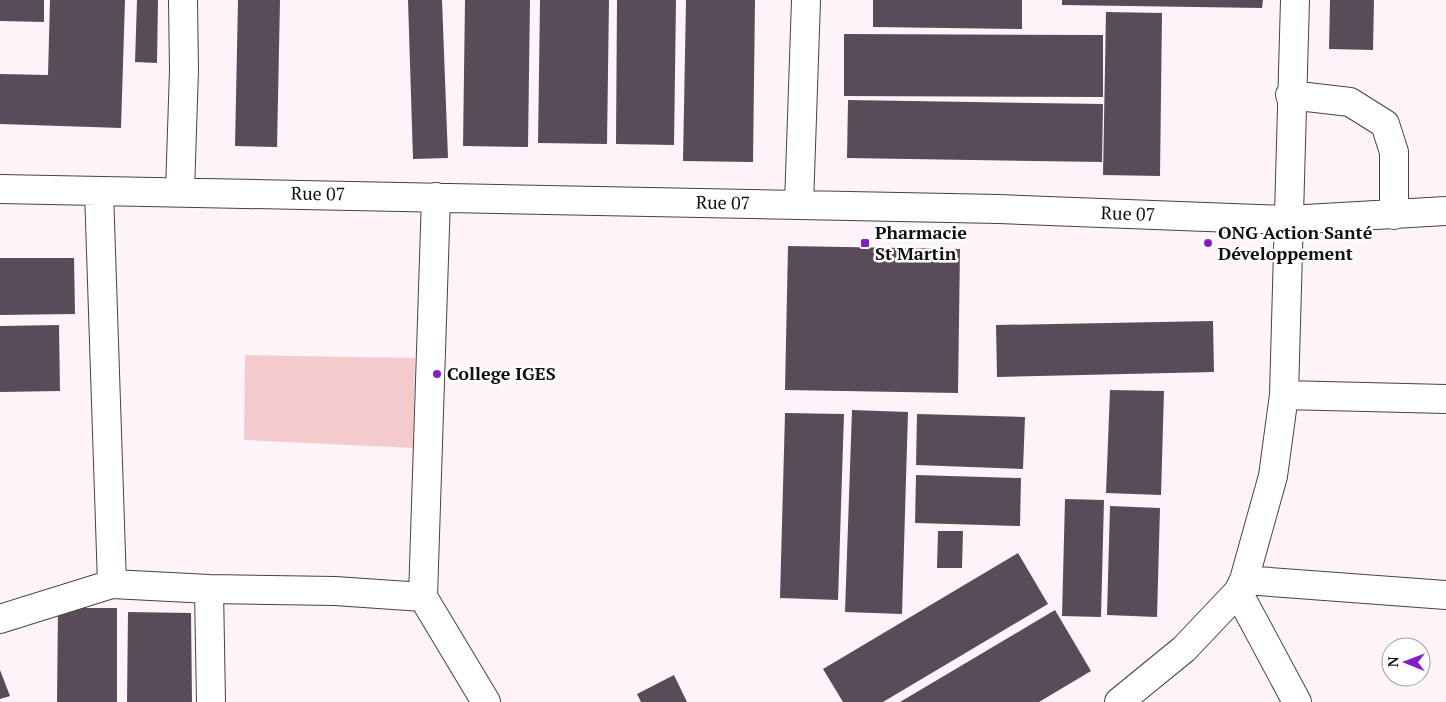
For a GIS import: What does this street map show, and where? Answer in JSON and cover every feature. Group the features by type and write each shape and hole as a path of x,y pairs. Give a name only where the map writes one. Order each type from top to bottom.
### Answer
{"street":[{"path":"180,191 184,70 183,0"},
{"path":"800,205 806,0"},
{"path":"1119,702 1184,649 1241,586 1273,476 1284,395 1290,95 1294,0"},
{"path":"1290,95 1350,102 1385,124 1394,152 1394,215"},
{"name":"Rue 07","path":"0,189 436,196 999,209 1288,220 1446,211"},
{"path":"99,191 112,584"},
{"path":"436,196 423,597 486,702"},
{"path":"1284,395 1446,399"},
{"path":"0,619 112,584 209,589 335,591 423,597"},
{"path":"1241,586 1446,595"},
{"path":"1241,586 1297,702"},
{"path":"209,589 211,702"}],"shaded area":[{"path":"245,355 415,358 413,448 244,440"}],"building":[{"path":"0,0 44,0 44,22 0,21"},
{"path":"50,0 125,0 121,128 0,124 0,74 48,75"},
{"path":"137,0 158,0 157,63 135,62"},
{"path":"238,0 280,0 277,147 235,146"},
{"path":"408,0 442,0 448,158 413,159"},
{"path":"465,0 530,0 528,147 463,146"},
{"path":"540,0 609,0 607,144 538,143"},
{"path":"617,0 676,0 674,145 616,144"},
{"path":"686,0 755,0 753,162 683,161"},
{"path":"873,0 1022,0 1022,29 873,27"},
{"path":"1062,0 1263,0 1262,8 1062,5"},
{"path":"1330,0 1374,0 1373,50 1329,49"},
{"path":"1106,12 1162,13 1160,176 1103,175"},
{"path":"844,34 1103,35 1103,97 844,96"},
{"path":"848,100 1103,104 1102,162 847,158"},
{"path":"788,246 960,249 958,393 785,390"},
{"path":"0,258 74,258 75,314 0,315"},
{"path":"1213,321 1214,372 997,377 996,325"},
{"path":"59,325 60,391 0,392 0,326"},
{"path":"1110,390 1164,391 1161,495 1106,493"},
{"path":"852,410 908,412 902,614 845,612"},
{"path":"785,413 844,414 838,600 780,598"},
{"path":"917,414 1025,417 1023,469 916,465"},
{"path":"916,475 1021,478 1020,526 915,523"},
{"path":"1065,499 1104,500 1101,617 1062,616"},
{"path":"1110,506 1160,508 1157,617 1107,615"},
{"path":"938,531 963,531 962,568 937,568"},
{"path":"1018,553 1048,604 883,702 843,702 823,669"},
{"path":"58,608 117,608 117,702 57,702"},
{"path":"1055,610 1091,671 1039,702 900,702"},
{"path":"128,612 191,613 192,702 127,702"},
{"path":"0,670 10,696 0,699"},
{"path":"674,675 687,702 641,702 637,694"}],"place":[{"name":"Pharmacie St Martin","path":"865,243"},
{"name":"ONG Action Santé Développement","path":"1208,243"},
{"name":"College IGES","path":"437,374"}]}
